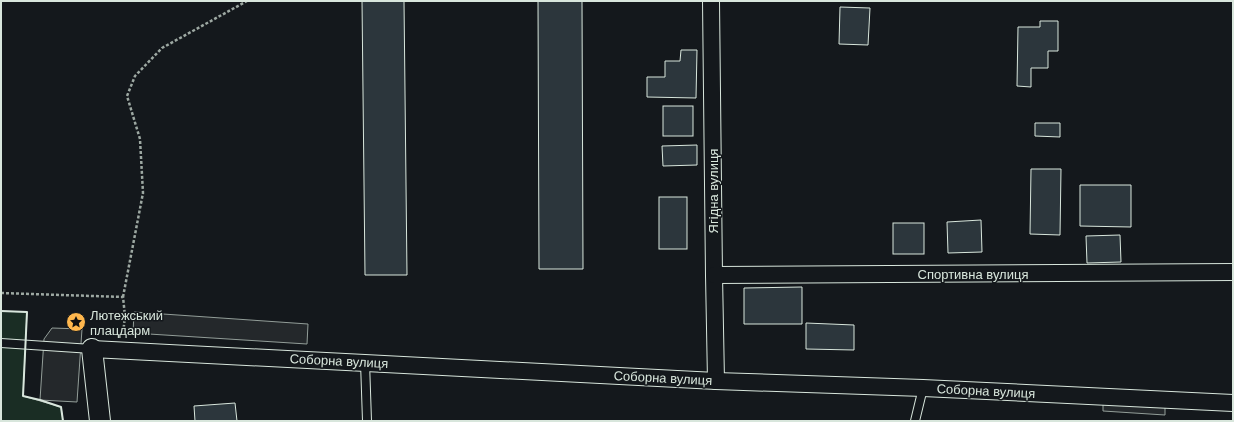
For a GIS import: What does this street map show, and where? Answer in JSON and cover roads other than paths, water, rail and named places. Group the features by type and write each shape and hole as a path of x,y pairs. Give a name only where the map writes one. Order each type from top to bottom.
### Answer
{"street":[{"name":"Ягідна вулиця","path":"711,1 716,381"},
{"name":"Спортивна вулиця","path":"714,275 1233,272"},
{"name":"Соборна вулиця","path":"92,349 716,381 923,388 1233,403"},
{"path":"92,349 100,421"}],"lane":[{"path":"1,343 92,349"},
{"path":"365,362 367,421"},
{"path":"915,421 923,388"}],"place":[{"name":"Лютежський плацдарм","path":"76,322"}]}
